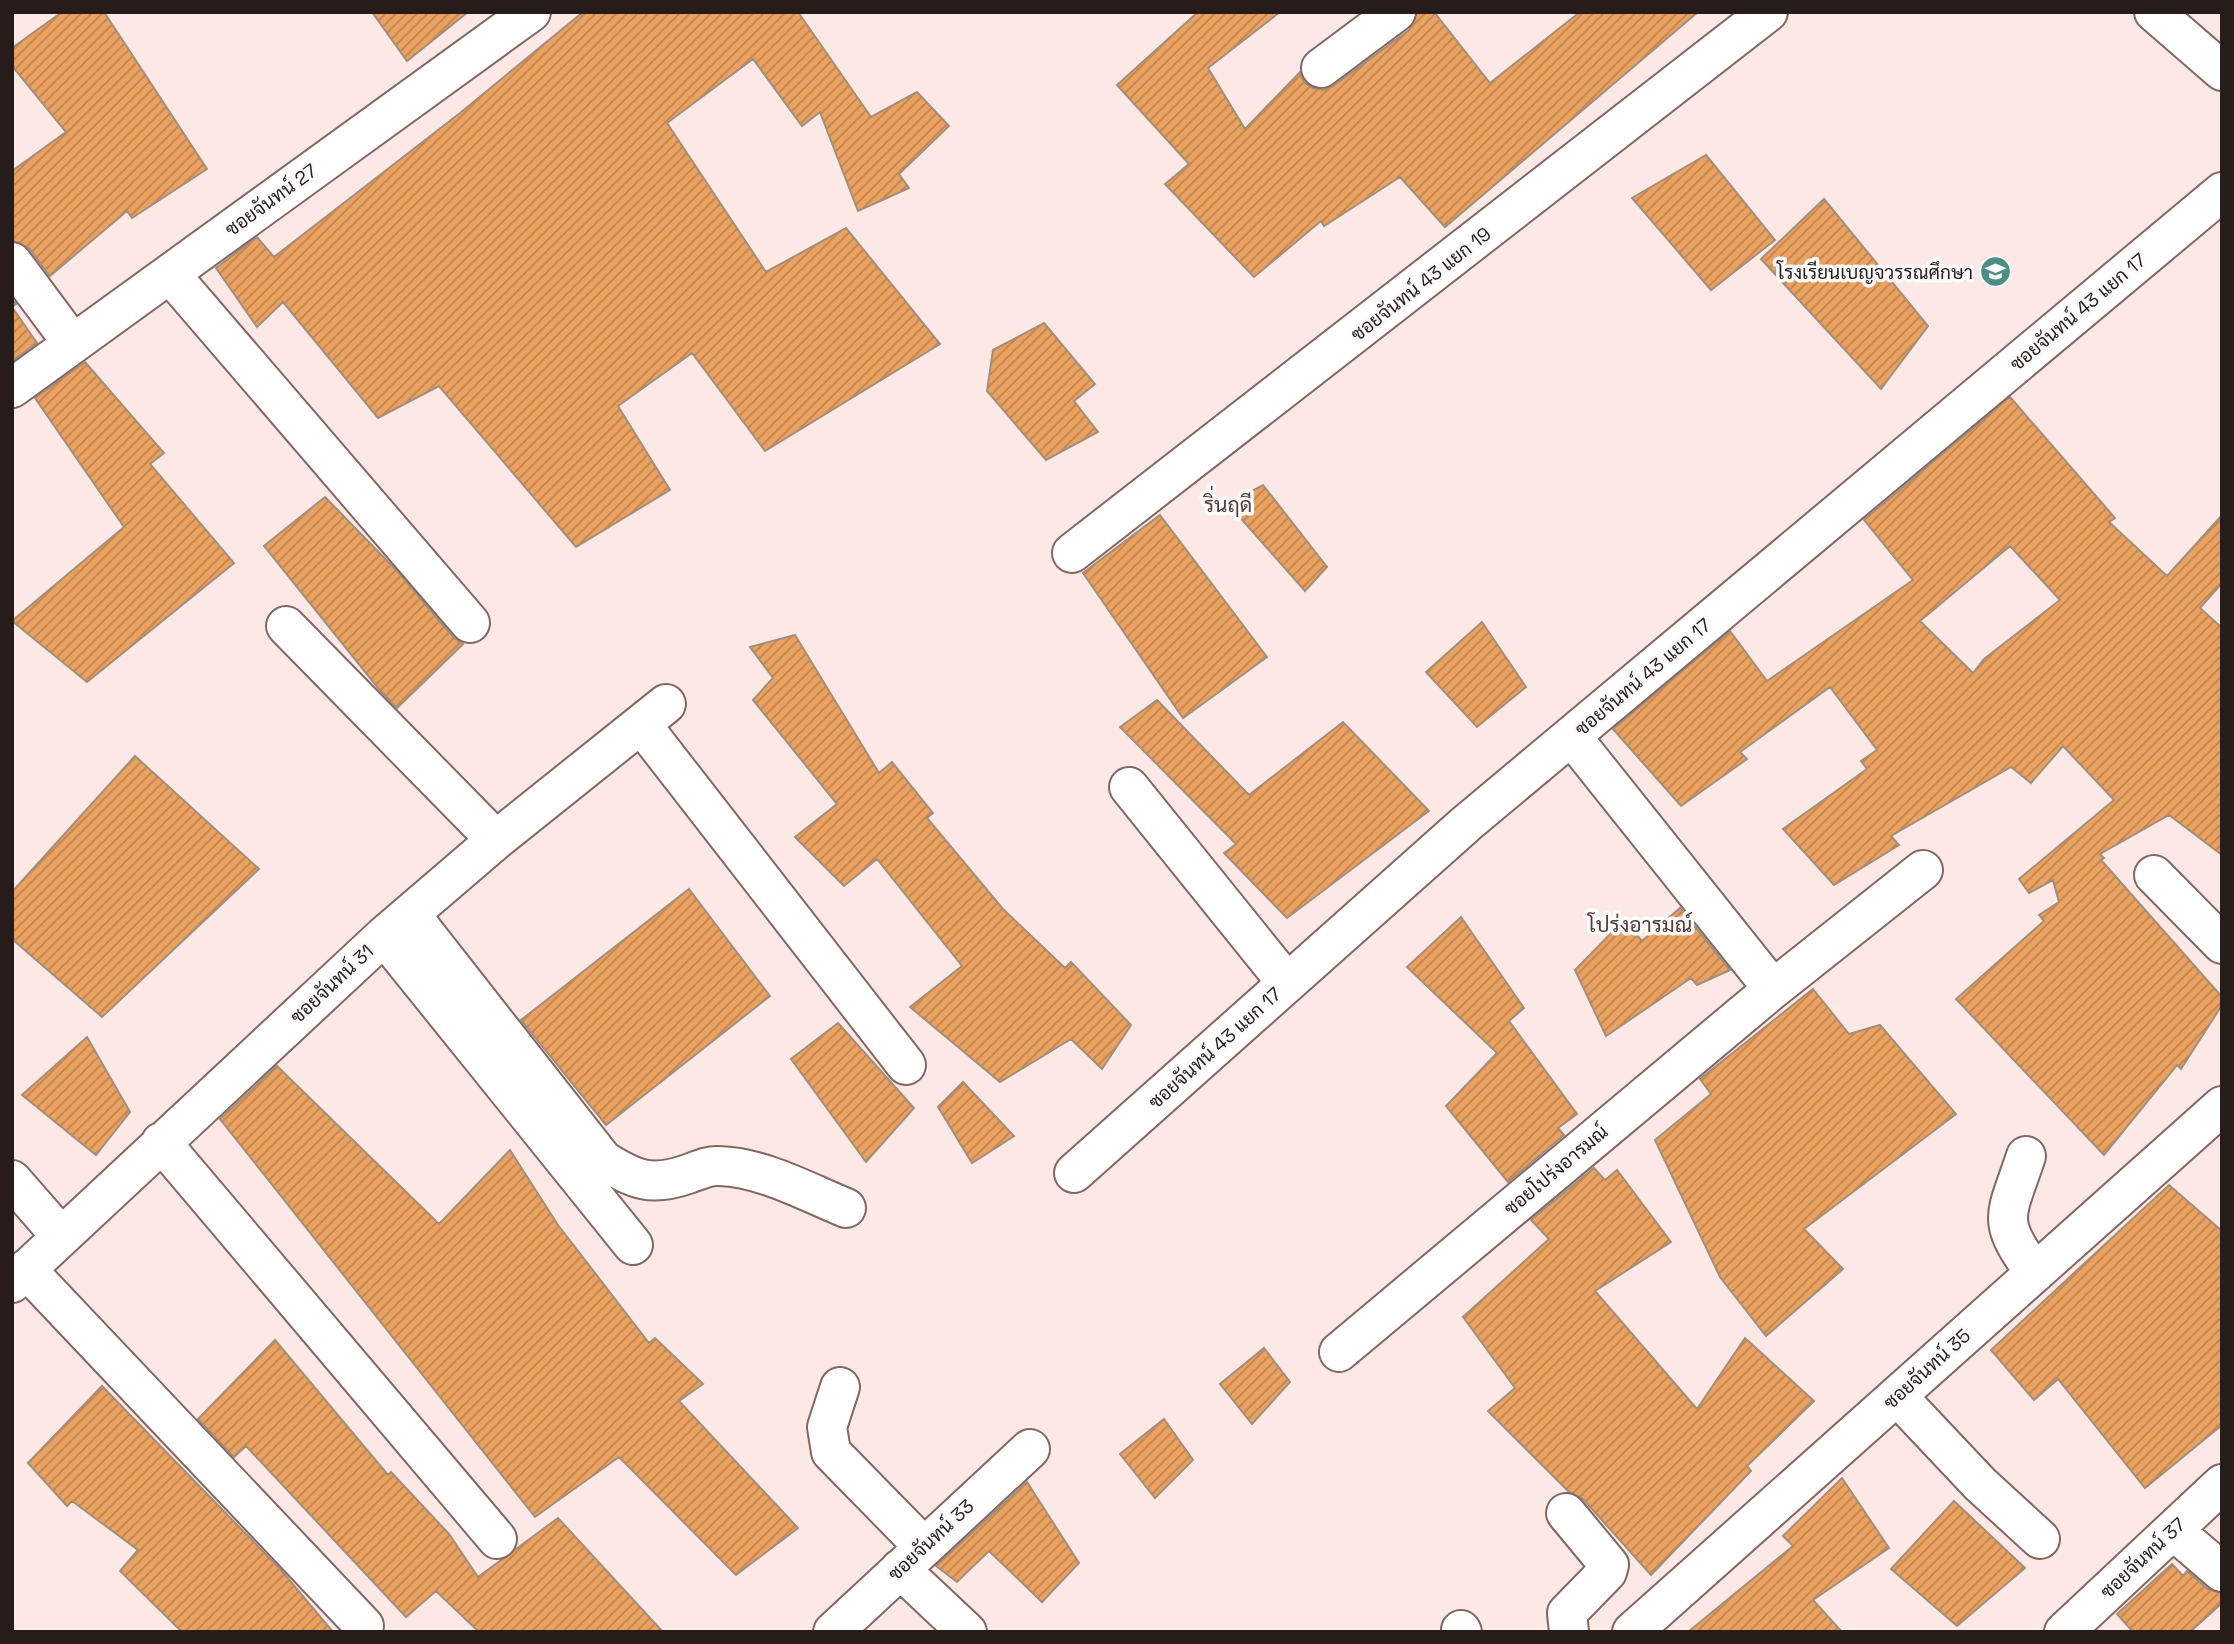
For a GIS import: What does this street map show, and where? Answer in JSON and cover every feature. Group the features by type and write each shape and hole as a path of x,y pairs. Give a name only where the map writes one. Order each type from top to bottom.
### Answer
{"street":[{"name":"ซอยจันทน์ 27","path":"12,388 531,12"},
{"path":"1321,68 1396,12"},
{"name":"ซอยจันทน์ 43 แยก 19","path":"1072,553 1768,12"},
{"path":"2154,12 2222,71"},
{"name":"ซอยจันทน์ 43 แยก 17","path":"1074,1173 1467,823 2222,192"},
{"path":"12,262 73,344"},
{"path":"170,274 470,623"},
{"path":"286,626 496,839"},
{"name":"ซอยจันทน์ 31","path":"19,1276 160,1142 397,925 496,839 653,714 906,1065"},
{"path":"1572,737 1773,989"},
{"path":"1129,787 1287,983"},
{"name":"ซอยโปร่งอารมณ์","path":"1339,1352 1773,989 1923,870"},
{"path":"2154,874 2222,944"},
{"path":"397,925 603,1160 626,1174 651,1182 667,1182 716,1165 738,1169 782,1182 846,1208"},
{"path":"397,925 633,1245"},
{"name":"ซอยจันทน์ 35","path":"1632,1632 2222,1106"},
{"path":"160,1142 497,1539"},
{"path":"2026,1156 2006,1224 2012,1241 2035,1273"},
{"path":"12,1180 61,1235"},
{"path":"19,1276 364,1626"},
{"path":"841,1387 827,1427 831,1452 967,1632"},
{"path":"1897,1396 1980,1484 2040,1539"},
{"name":"ซอยจันทน์ 33","path":"833,1632 1030,1449"},
{"name":"ซอยจันทน์ 37","path":"2064,1632 2222,1484"},
{"path":"1566,1513 1609,1565 1607,1572 1567,1613 1569,1632"},
{"path":"2173,1530 2222,1572"}],"building":[{"path":"62,12 104,12 207,169 132,218 127,211 50,276 29,248 12,241 12,171 66,132 12,66 12,48"},
{"path":"372,12 468,12 407,61"},
{"path":"583,12 798,12 871,117 917,92 949,126 899,174 909,188 858,211 820,112 802,126 753,59 667,123 766,272 846,228 940,344 765,451 692,353 618,406 670,490 576,547 439,386 378,418 283,302 257,327 216,268 257,237 274,257 460,113"},
{"path":"1198,12 1280,12 1208,68 1245,129 1300,72 1304,82 1313,88 1323,90 1333,86 1409,30 1417,12 1434,12 1490,83 1580,12 1698,12 1445,227 1400,177 1324,226 1321,221 1254,277 1165,184 1189,164 1117,85"},
{"path":"1706,155 1775,240 1711,290 1632,198"},
{"path":"1824,199 1928,326 1881,389 1761,259"},
{"path":"12,307 37,343 12,361"},
{"path":"1044,323 1095,384 1074,401 1098,432 1046,460 987,391 993,350"},
{"path":"85,362 164,453 150,464 234,563 87,682 12,621 124,527 35,398"},
{"path":"2010,397 2115,518 2109,522 2167,576 2222,515 2222,583 2200,608 2222,628 2222,855 2169,815 2100,854 2104,858 2101,860 2222,997 2222,1005 2181,1069 2177,1065 2104,1155 1956,999 2044,921 2039,915 2059,902 2053,880 2029,893 2019,879 2114,800 2063,746 2031,783 2011,767 1891,836 1899,845 1834,885 1783,829 1867,769 1861,761 1877,750 1830,687 1740,752 1747,759 1681,806 1613,729 1730,631 1767,681 1913,580 1864,520","holes":["2010,546 2060,600 1984,659 1973,673 1920,621"]},
{"path":"1263,485 1327,567 1305,591 1228,504"},
{"path":"325,497 399,573 453,637 463,644 397,708 264,546"},
{"path":"1160,515 1267,657 1183,718 1083,573"},
{"path":"1482,622 1526,687 1477,727 1426,672"},
{"path":"795,635 879,773 892,762 933,813 927,818 1003,909 1065,968 1071,962 1131,1025 1102,1069 1071,1039 1000,1082 910,1007 962,966 877,859 844,886 795,837 837,804 753,700 773,678 750,647"},
{"path":"1157,700 1249,795 1343,722 1429,811 1287,918 1224,853 1236,844 1120,727"},
{"path":"135,756 259,869 102,1017 12,939 12,892"},
{"path":"689,889 770,996 606,1125 521,1020"},
{"path":"1680,908 1730,970 1697,985 1691,978 1606,1036 1575,970 1624,920 1642,941"},
{"path":"1461,917 1524,1008 1509,1021 1577,1114 1558,1128 1564,1135 1508,1182 1446,1106 1497,1053 1407,967"},
{"path":"1813,989 1849,1034 1880,1025 1956,1114 1804,1229 1843,1269 1766,1336 1720,1277 1655,1140 1711,1094 1700,1079"},
{"path":"838,1023 914,1108 866,1162 791,1059"},
{"path":"87,1037 130,1112 96,1155 22,1095"},
{"path":"277,1066 439,1224 510,1150 558,1225 649,1343 655,1338 703,1384 679,1401 798,1528 736,1575 619,1457 535,1517 220,1119"},
{"path":"963,1082 1014,1136 972,1163 938,1107"},
{"path":"1594,1168 1605,1180 1617,1170 1671,1242 1595,1291 1697,1409 1745,1338 1814,1401 1747,1466 1751,1471 1651,1575 1583,1499 1569,1492 1488,1411 1515,1388 1463,1317 1549,1239 1531,1220"},
{"path":"2169,1185 2222,1231 2222,1425 2145,1488 2058,1379 2034,1400 1991,1350"},
{"path":"275,1340 388,1475 391,1472 449,1534 478,1577 558,1518 663,1632 479,1632 436,1591 406,1617 246,1446 234,1457 198,1419"},
{"path":"1264,1348 1290,1382 1252,1424 1220,1384"},
{"path":"102,1386 281,1570 333,1632 182,1632 120,1571 138,1550 72,1501 67,1506 28,1463"},
{"path":"1164,1419 1193,1460 1155,1498 1120,1454"},
{"path":"1842,1478 1889,1548 1813,1600 1842,1632 1688,1632 1793,1546 1783,1536"},
{"path":"1027,1482 1079,1563 1042,1602 989,1551 957,1582 936,1566"},
{"path":"1954,1501 2025,1568 1957,1626 1891,1569"},
{"path":"2172,1564 2183,1576 2187,1571 2208,1589 2222,1593 2222,1603 2190,1632 2133,1632 2117,1614"}],"place":[{"name":"โรงเรียนเบญจวรรณศึกษา","path":"1996,272"}],"district":[{"name":"ริ่นฤดี","path":"1228,504"},
{"name":"โปร่งอารมณ์","path":"1640,924"}]}
